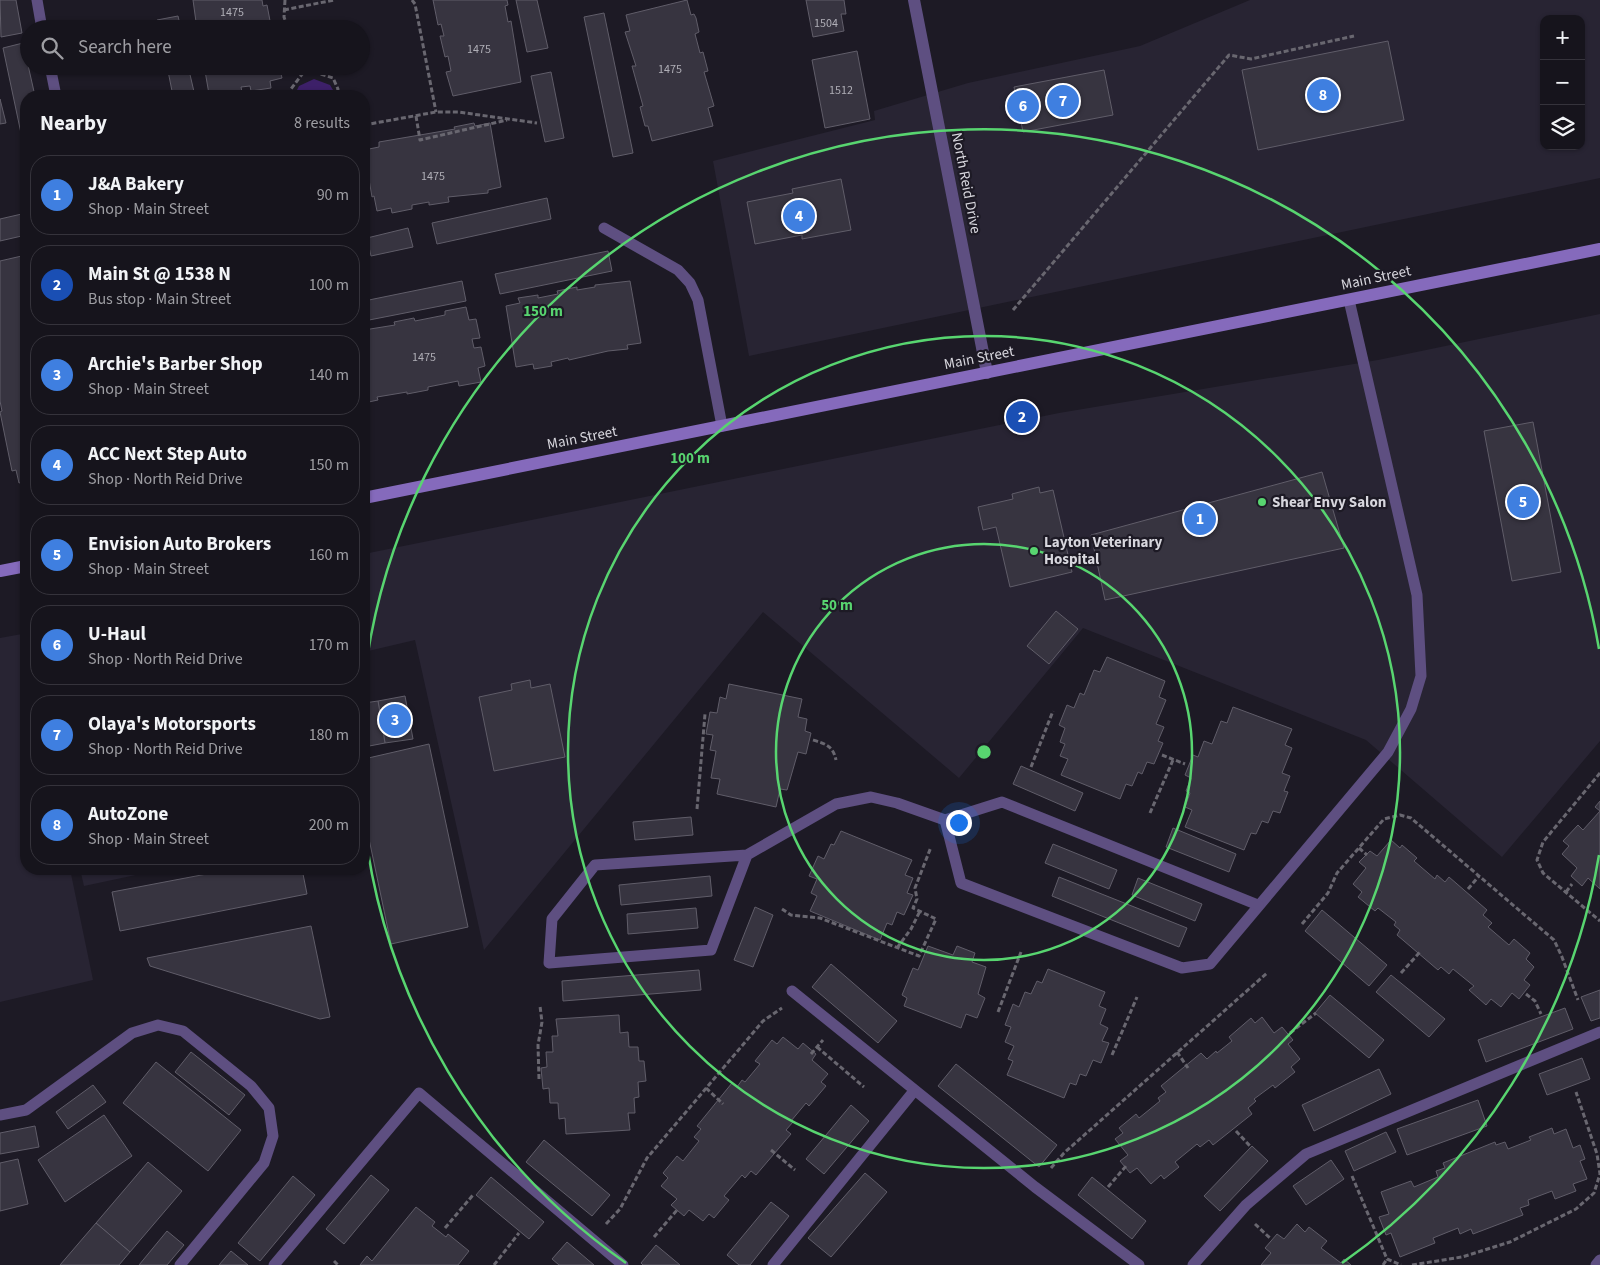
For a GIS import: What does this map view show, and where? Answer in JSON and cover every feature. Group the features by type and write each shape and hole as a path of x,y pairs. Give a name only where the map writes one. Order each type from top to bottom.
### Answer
{"main road":[{"name":"Main Street","path":"370,497 1600,249"},
{"path":"0,571 20,567"}],"street":[{"name":"North Reid Drive","path":"914,0 987,373"}],"lane":[{"path":"36,0 40,20"},
{"path":"52,75 55,90"},
{"path":"604,228 678,270 690,283 698,300 722,426"},
{"path":"945,820 961,883 1182,968 1210,964 1388,752 1410,709 1421,676 1417,594 1349,300"},
{"path":"747,855 711,950 549,963 552,919 595,865 747,855 836,804 871,797 897,803 945,820 1002,802 1258,905"},
{"path":"792,991 1035,1187 1139,1265"},
{"path":"0,1115 26,1110 132,1033 158,1025 183,1031 251,1086 269,1108 273,1136 264,1163 180,1265"},
{"path":"1193,1265 1246,1206 1306,1154 1600,1032"},
{"path":"773,1265 914,1091"},
{"path":"274,1265 419,1093 623,1265"},
{"path":"1596,1265 1600,1260"}],"path":[{"path":"285,0 284,10 286,20"},
{"path":"284,10 334,0"},
{"path":"412,0 436,112"},
{"path":"1013,310 1228,55 1251,59 1354,36"},
{"path":"292,90 302,75"},
{"path":"323,75 333,78 338,90"},
{"path":"370,125 436,112 458,112 537,123"},
{"path":"416,116 420,140 510,119"},
{"path":"1031,767 1053,711"},
{"path":"696,809 705,714"},
{"path":"813,740 826,744 834,750 836,760"},
{"path":"1162,755 1186,764"},
{"path":"1150,814 1173,760"},
{"path":"1600,773 1543,842 1537,860 1543,873 1600,920"},
{"path":"1302,924 1328,893 1337,874 1384,819 1400,816 1411,818 1554,940 1578,1000"},
{"path":"782,909 792,915 820,918 919,956 936,919 913,908 917,899 915,888 933,841"},
{"path":"1359,848 1367,855"},
{"path":"1468,889 1479,876"},
{"path":"1566,892 1572,884"},
{"path":"897,948 911,929 920,911"},
{"path":"998,1012 1021,952"},
{"path":"1401,973 1420,952"},
{"path":"1051,1168 1064,1153 1267,973"},
{"path":"1526,994 1535,1001 1541,1014"},
{"path":"1112,1055 1137,998"},
{"path":"604,1226 620,1209 647,1158 763,1021 788,1004"},
{"path":"539,1079 538,1046 542,1022 540,1006"},
{"path":"1290,1033 1316,1013"},
{"path":"811,1054 826,1035"},
{"path":"816,1047 864,1087"},
{"path":"1177,1052 1188,1068"},
{"path":"706,1088 723,1104"},
{"path":"1412,1265 1462,1257 1510,1242 1576,1209 1594,1192 1600,1174 1597,1154 1576,1092"},
{"path":"1236,1131 1250,1146"},
{"path":"771,1150 795,1170"},
{"path":"1108,1187 1126,1166"},
{"path":"1352,1176 1387,1259 1401,1265"},
{"path":"445,1228 472,1195"},
{"path":"654,1237 677,1210"},
{"path":"1254,1224 1271,1239"},
{"path":"494,1265 519,1233"},
{"path":"1383,1265 1387,1259"},
{"path":"334,1261 338,1265"}],"shaded area":[{"path":"1250,0 1600,0 1600,178 749,356 713,161 875,120 874,111 968,83 1140,46"},
{"path":"314,79 330,85 333,90 297,90 299,86"},
{"path":"1600,314 1600,741 1502,857 1366,740 1083,628 959,778 763,612 484,950 415,640 370,651 370,553 1059,413 1378,360"},
{"path":"20,634 20,875 71,875 93,980 0,1002 0,638"},
{"path":"81,875 136,875 84,886"}],"building":[{"path":"0,0 16,0 20,33 1,37"},
{"path":"193,0 262,0 263,6 267,5 270,20 196,20"},
{"path":"433,0 507,0 508,5 505,6 508,22 511,21 521,82 453,96 446,72 451,71 448,56 445,57 440,36 444,36 441,24 438,25"},
{"path":"516,0 537,0 548,48 527,52"},
{"path":"687,0 691,15 694,14 696,18 699,32 695,34 700,53 703,52 708,71 704,72 714,106 708,108 713,126 652,141 648,126 645,126 640,107 643,106 632,66 636,66 625,32 630,31 626,15"},
{"path":"806,0 844,0 846,14 841,14 844,31 813,37"},
{"path":"604,13 633,153 613,157 584,17"},
{"path":"178,16 179,20 157,20"},
{"path":"1388,41 1404,120 1258,150 1242,70"},
{"path":"20,44 20,75 30,75 34,90 20,90 20,129 3,48"},
{"path":"857,51 870,119 825,128 812,60"},
{"path":"1104,70 1113,115 1023,132 1014,87"},
{"path":"551,72 564,138 545,142 531,76"},
{"path":"169,75 190,75 194,90 172,90"},
{"path":"206,75 281,75 282,78 270,81 271,88 251,90 250,86 241,87 242,90 208,90"},
{"path":"0,99 6,123 0,124"},
{"path":"474,123 475,126 490,123 501,187 488,190 488,193 448,197 449,202 429,205 429,202 412,205 412,209 392,213 391,208 377,211 370,185 370,149 379,147 379,142 455,129 454,127"},
{"path":"841,179 851,230 802,239 802,235 755,244 747,202 793,193 792,189"},
{"path":"547,198 551,219 437,244 432,223"},
{"path":"20,214 20,236 0,241 0,219"},
{"path":"408,228 413,247 371,256 370,237"},
{"path":"608,251 612,271 500,294 495,274"},
{"path":"20,256 19,483 16,470 12,471 0,412 2,411 0,401 0,261"},
{"path":"462,281 466,301 370,320 370,300"},
{"path":"630,281 641,343 627,345 628,349 551,362 552,366 534,369 533,364 516,367 506,306 520,303 518,298 538,295 538,298 558,294 557,291 577,287 577,290 595,287 595,285"},
{"path":"466,307 469,320 476,319 480,338 472,339 474,348 481,347 485,366 478,368 481,382 459,386 458,381 428,387 428,390 377,397 378,400 370,402 370,329 395,325 394,322 414,318 415,321 445,315 445,311"},
{"path":"1533,422 1561,572 1512,581 1484,431"},
{"path":"1322,472 1344,548 1105,600 1091,535"},
{"name":"Layton Veterinary Hospital","path":"1039,487 1040,493 1053,490 1072,572 1010,587 996,527 983,530 978,507 1013,499 1012,494"},
{"path":"1056,611 1078,629 1049,664 1027,646"},
{"path":"1107,657 1165,681 1159,697 1166,700 1156,724 1164,727 1158,741 1163,743 1154,764 1147,762 1142,774 1138,772 1132,786 1126,784 1120,799 1061,775 1068,759 1060,756 1065,744 1060,742 1065,728 1059,725 1067,705 1074,708 1080,693 1084,695 1094,670 1100,672"},
{"path":"530,680 531,688 550,684 565,757 494,771 479,697 512,690 511,684"},
{"path":"729,684 802,699 798,717 807,719 805,731 811,733 806,754 798,752 787,790 780,789 776,807 717,794 720,779 711,778 716,751 710,750 713,735 706,734 710,712 717,713 720,697 726,699"},
{"path":"405,696 413,739 385,743 378,701"},
{"path":"378,701 385,743 370,746 370,702"},
{"path":"1233,707 1292,729 1285,745 1292,748 1282,773 1290,776 1284,791 1288,792 1280,813 1273,811 1268,823 1262,821 1256,834 1251,833 1244,850 1185,827 1192,810 1185,807 1190,793 1186,791 1191,778 1185,775 1193,755 1198,757 1204,741 1212,744 1221,721 1227,723"},
{"path":"429,744 468,927 391,944 370,844 370,758"},
{"path":"1021,766 1083,793 1075,811 1013,784"},
{"path":"1600,801 1600,811 1595,807"},
{"path":"1600,811 1600,889 1588,878 1582,886 1571,876 1577,868 1562,854 1569,846 1563,841 1578,825 1583,830"},
{"path":"691,817 693,835 635,840 633,822"},
{"path":"1173,828 1236,854 1229,872 1166,847"},
{"path":"841,831 912,860 905,875 913,878 907,893 913,895 904,915 897,912 892,925 887,923 880,940 810,911 817,896 811,893 817,879 809,876 818,856 824,859 831,844 834,845"},
{"path":"1391,840 1400,848 1402,845 1417,858 1414,861 1435,879 1437,875 1445,882 1449,877 1487,910 1483,915 1492,923 1488,927 1509,945 1514,939 1530,953 1526,959 1534,967 1524,980 1530,985 1519,999 1512,993 1501,1007 1491,999 1486,1005 1469,990 1474,986 1453,969 1449,974 1441,967 1438,970 1397,935 1400,930 1394,925 1396,922 1378,908 1375,911 1358,897 1362,892 1353,884 1366,868 1359,862 1370,851 1377,856"},
{"path":"1053,844 1117,870 1109,889 1045,863"},
{"path":"201,875 303,875 307,894 120,931 112,892"},
{"path":"710,876 712,896 621,905 619,885"},
{"path":"1059,877 1187,928 1179,947 1052,896"},
{"path":"1138,878 1202,904 1195,921 1132,895"},
{"path":"755,907 773,915 753,967 734,960"},
{"path":"696,908 698,928 628,934 627,914"},
{"path":"1322,910 1387,965 1369,986 1305,931"},
{"path":"311,926 330,1017 320,1019 150,966 147,958"},
{"path":"928,946 953,955 957,946 975,953 972,962 986,967 978,994 985,998 977,1018 966,1014 961,1028 904,1006 907,998 902,995 913,968 918,970"},
{"path":"831,964 897,1021 878,1043 812,987"},
{"path":"1048,969 1105,992 1099,1006 1106,1009 1100,1024 1108,1028 1102,1041 1109,1043 1101,1063 1093,1060 1086,1076 1080,1074 1076,1085 1070,1083 1064,1098 1007,1075 1013,1061 1008,1059 1014,1046 1005,1042 1011,1027 1005,1025 1013,1004 1019,1007 1025,992 1031,994 1037,981 1042,983"},
{"path":"699,970 701,990 563,1001 562,981"},
{"path":"1391,975 1445,1019 1429,1037 1376,992"},
{"path":"1600,990 1600,1018 1591,1021 1581,997"},
{"path":"1330,995 1384,1040 1369,1058 1315,1013"},
{"path":"1565,1008 1573,1029 1486,1062 1478,1040"},
{"path":"619,1015 620,1033 628,1032 629,1047 638,1047 639,1061 644,1061 646,1081 638,1082 639,1097 634,1098 635,1113 628,1113 630,1130 566,1134 565,1118 559,1119 558,1103 550,1103 549,1088 543,1089 541,1068 547,1067 546,1052 553,1052 552,1036 558,1036 556,1019"},
{"path":"1262,1017 1274,1033 1282,1027 1293,1040 1288,1044 1300,1059 1291,1067 1295,1072 1275,1088 1273,1085 1254,1099 1256,1101 1248,1108 1252,1114 1213,1145 1209,1140 1200,1147 1197,1144 1175,1162 1179,1167 1164,1179 1161,1175 1151,1184 1137,1168 1130,1173 1120,1161 1128,1155 1115,1139 1123,1133 1119,1128 1136,1114 1139,1118 1160,1101 1158,1098 1166,1092 1161,1086 1201,1053 1207,1059 1232,1041 1229,1037 1251,1018 1255,1023"},
{"path":"783,1037 798,1049 803,1043 816,1054 812,1060 828,1074 821,1082 826,1086 809,1106 806,1103 791,1121 793,1122 786,1130 791,1134 756,1175 751,1171 745,1178 742,1175 724,1196 729,1200 714,1218 709,1214 703,1221 689,1210 684,1216 671,1205 677,1199 661,1186 668,1178 663,1173 677,1156 683,1161 699,1141 694,1137 701,1129 697,1126 732,1083 737,1087 742,1080 745,1082 760,1064 755,1061 772,1040 777,1044"},
{"path":"191,1052 245,1095 229,1115 175,1072"},
{"path":"1582,1058 1590,1079 1547,1095 1539,1074"},
{"path":"156,1062 241,1130 208,1171 123,1103"},
{"path":"956,1064 1057,1145 1039,1167 938,1086"},
{"path":"1379,1069 1391,1094 1314,1131 1302,1105"},
{"path":"93,1085 106,1102 68,1129 56,1112"},
{"path":"1478,1100 1487,1126 1407,1155 1397,1129"},
{"path":"851,1105 869,1121 824,1174 806,1159"},
{"path":"104,1115 132,1156 65,1202 38,1160"},
{"path":"35,1126 39,1147 0,1154 0,1133"},
{"path":"1552,1128 1554,1134 1566,1129 1573,1148 1580,1145 1585,1159 1580,1161 1587,1179 1573,1184 1576,1191 1555,1199 1552,1191 1528,1200 1529,1205 1520,1208 1523,1215 1473,1234 1471,1229 1460,1234 1458,1228 1433,1238 1435,1243 1400,1257 1391,1233 1386,1235 1379,1217 1389,1214 1381,1192 1411,1181 1414,1187 1438,1177 1436,1171 1445,1168 1443,1163 1495,1142 1496,1145 1505,1142 1508,1149 1531,1140 1529,1137"},
{"path":"1386,1132 1396,1152 1354,1171 1345,1151"},
{"path":"544,1140 610,1195 592,1216 526,1162"},
{"path":"1252,1146 1268,1161 1220,1211 1204,1196"},
{"path":"18,1159 28,1204 0,1211 0,1163"},
{"path":"1331,1160 1344,1179 1306,1205 1293,1186"},
{"path":"148,1162 182,1191 130,1252 96,1223"},
{"path":"865,1173 887,1192 831,1257 808,1238"},
{"path":"371,1175 389,1190 344,1244 326,1229"},
{"path":"293,1176 315,1195 260,1261 238,1243"},
{"path":"491,1177 544,1222 529,1239 476,1195"},
{"path":"1092,1177 1146,1221 1132,1239 1078,1195"},
{"path":"771,1202 789,1216 750,1265 739,1265 727,1255"},
{"path":"416,1207 435,1222 432,1226 446,1237 448,1234 469,1251 458,1265 360,1265 367,1256 372,1261"},
{"path":"96,1223 130,1252 119,1265 60,1265"},
{"path":"1297,1224 1305,1232 1309,1227 1327,1241 1321,1248 1341,1263 1344,1259 1351,1265 1261,1265 1271,1253 1265,1248 1277,1234 1284,1239"},
{"path":"167,1231 184,1245 167,1265 139,1265"},
{"path":"567,1242 594,1265 559,1265 552,1259"},
{"path":"656,1245 680,1265 643,1265 641,1263"},
{"path":"231,1251 248,1265 219,1265"}],"place":[{"name":"AutoZone","path":"1323,95"},
{"name":"Olaya's Motorsports","path":"1063,101"},
{"name":"U-Haul","path":"1023,106"},
{"name":"ACC Next Step Auto","path":"799,216"},
{"name":"Main St @ 1538 N","path":"1022,417"},
{"name":"Shear Envy Salon","path":"1262,502"},
{"name":"Envision Auto Brokers","path":"1523,502"},
{"name":"J&A Bakery","path":"1200,519"},
{"name":"Layton Veterinary Hospital","path":"1034,551"},
{"name":"Archie's Barber Shop","path":"395,720"}]}
